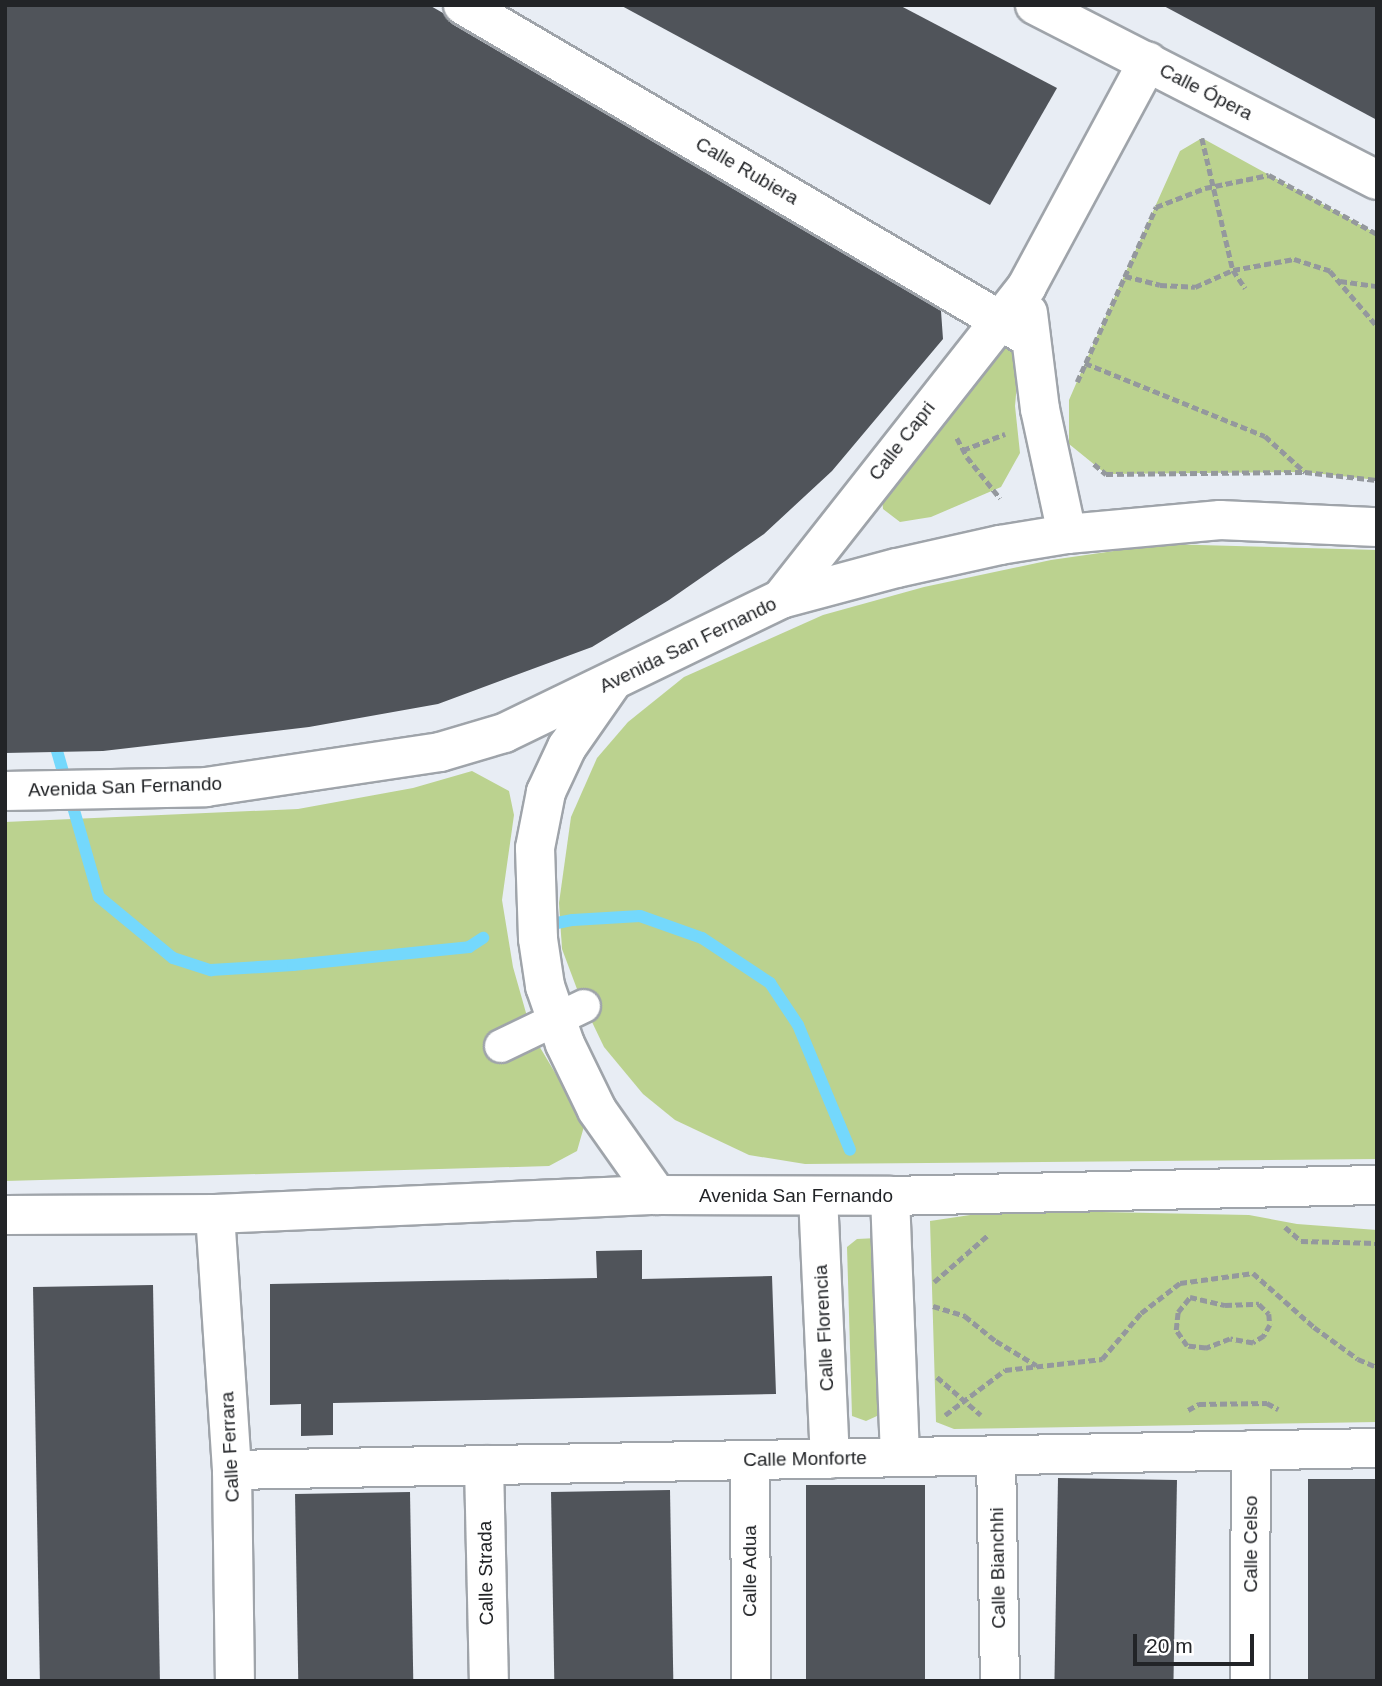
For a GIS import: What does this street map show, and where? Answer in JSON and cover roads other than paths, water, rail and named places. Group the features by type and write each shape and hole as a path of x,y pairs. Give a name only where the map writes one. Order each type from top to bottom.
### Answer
{"street":[{"name":"Calle Rubiera","path":"464,5 1015,328"},
{"name":"Calle Ópera","path":"1035,5 1377,180"},
{"path":"1067,534 1040,409 1015,328 1027,286 1148,61"},
{"name":"Calle Capri","path":"782,600 1015,328"},
{"name":"Avenida San Fernando","path":"5,792 206,787 440,752 505,733 782,600 923,562 1067,534 1220,520 1377,527"},
{"path":"570,1012 545,986 538,939 535,848 546,792 567,747 612,682"},
{"path":"501,1046 570,1012"},
{"path":"570,1012 565,1044 597,1110 657,1195"},
{"name":"Avenida San Fernando","path":"5,1215 215,1214 657,1195 890,1196 1377,1185"},
{"name":"Calle Florencia","path":"818,1196 831,1459"},
{"path":"890,1196 900,1456"},
{"name":"Calle Ferrara","path":"215,1214 232,1471 235,1681"},
{"name":"Calle Monforte","path":"232,1471 831,1459 900,1456 993,1438 1251,1450 1377,1448"},
{"name":"Calle Bianchhi","path":"993,1438 1000,1681"},
{"name":"Calle Celso","path":"1250,1681 1251,1450"},
{"name":"Calle Adua","path":"750,1460 751,1681"},
{"name":"Calle Strada","path":"484,1465 489,1681"}],"waterway":[{"path":"53,737 99,897 173,958 211,970 293,965 469,947 483,938"},
{"path":"557,923 640,916 702,938 770,983 798,1025 850,1150"}]}
